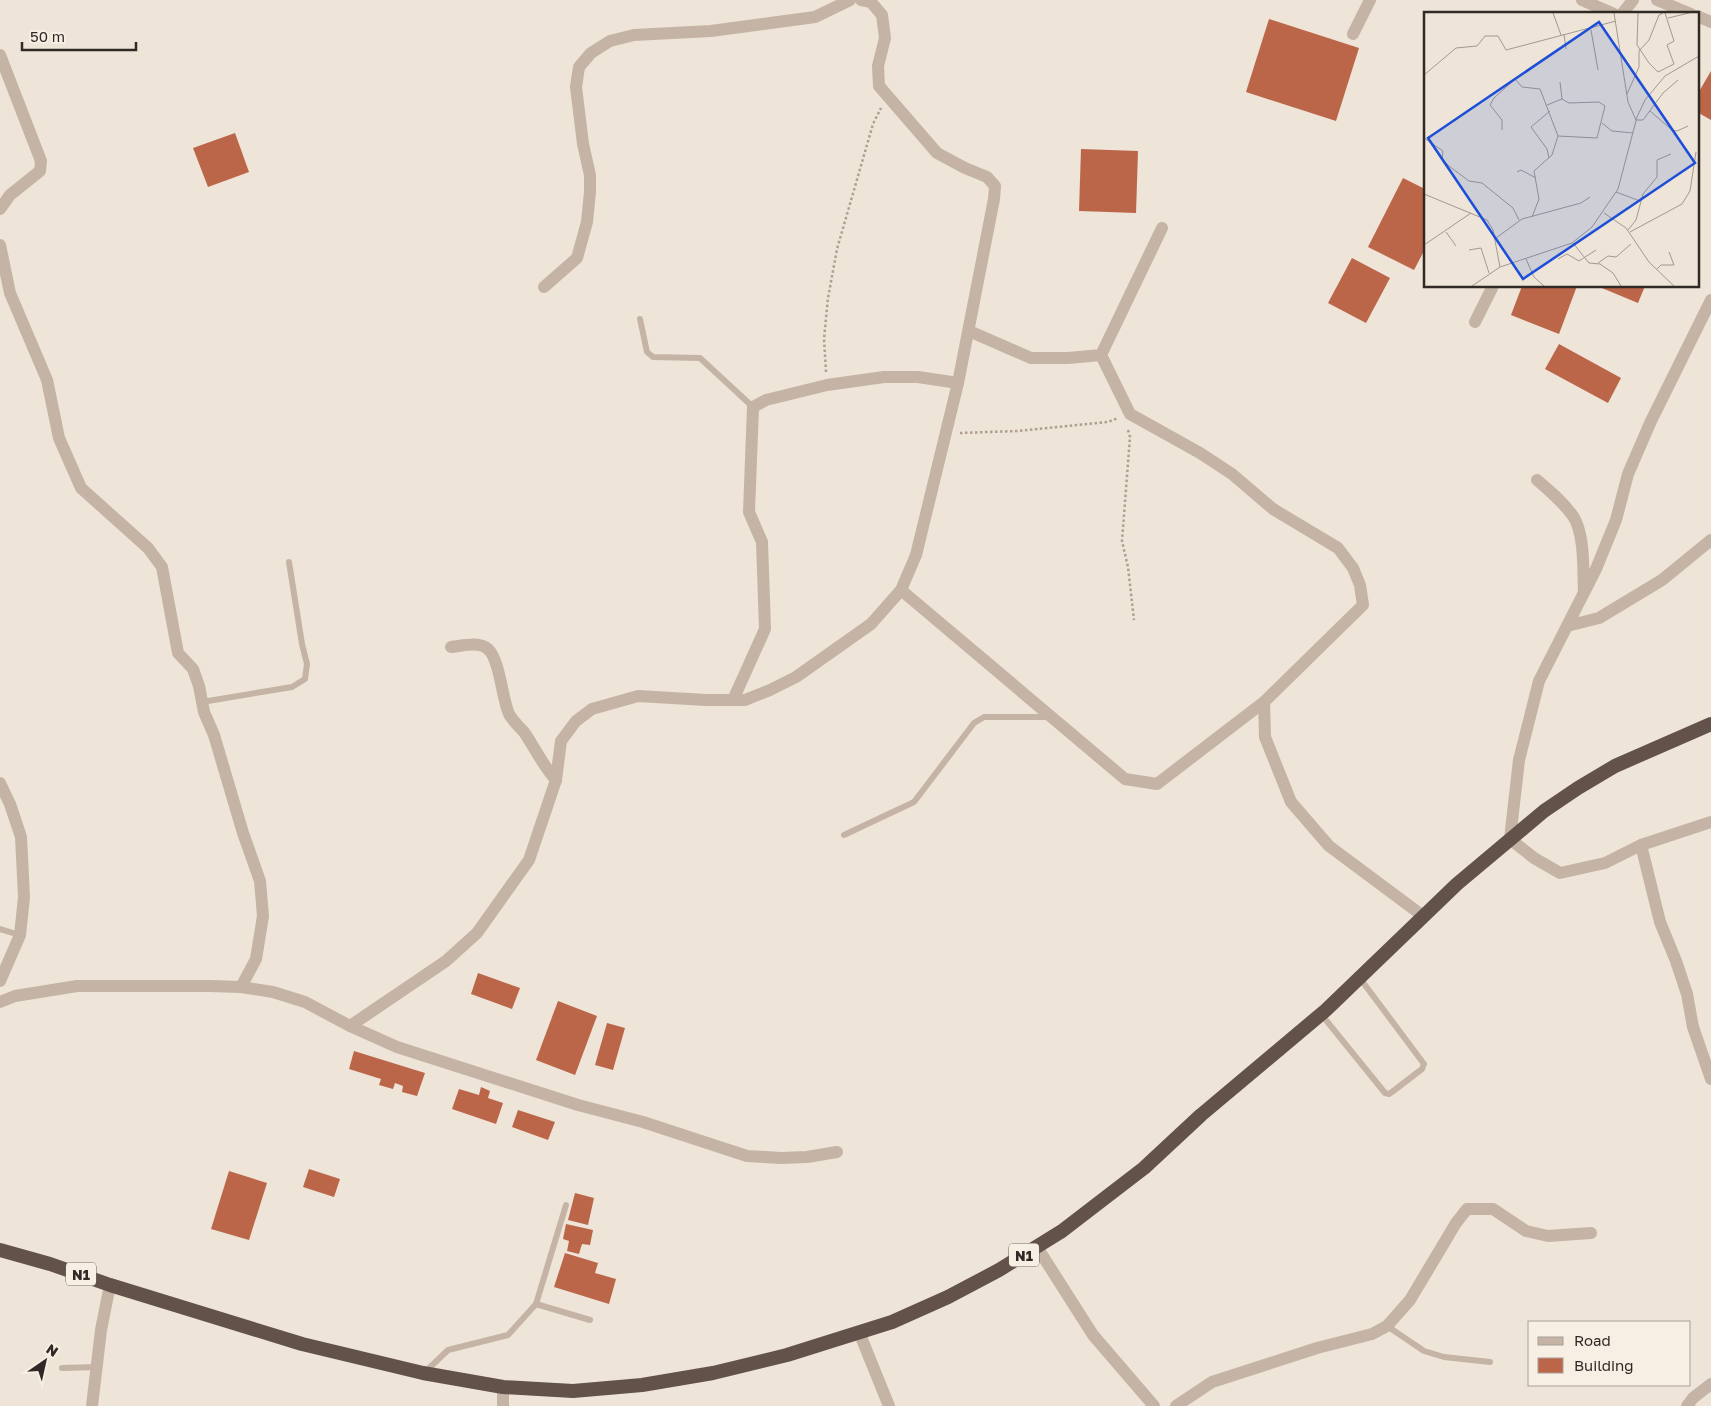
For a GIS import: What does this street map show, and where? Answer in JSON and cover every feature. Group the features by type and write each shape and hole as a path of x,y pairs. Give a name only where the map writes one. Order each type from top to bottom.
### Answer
{"highway":[{"name":"N1","path":"0,1250 302,1344 424,1374 503,1387 573,1391 642,1385 713,1373 787,1355 892,1322 999,1270 1062,1231 1144,1168 1201,1116 1321,1014 1457,884 1544,811 1615,766 1711,724"}],"street":[{"path":"544,287 577,258 587,222 590,175 583,144 576,87 578,67 591,53 610,41 634,35 711,31 815,16 850,0"},
{"path":"350,1026 446,961 477,933 529,860 556,780 561,741 576,721 592,710 638,696 745,700 770,690 796,677 872,624 901,590 916,554 958,383 995,186 986,177 937,154 879,86 878,66 885,38 882,15 871,2 861,0"},
{"path":"1353,34 1370,0"},
{"path":"1582,0 1609,12"},
{"path":"1624,12 1633,0"},
{"path":"1657,0 1686,12"},
{"path":"1698,16 1711,22"},
{"path":"0,55 41,161 40,171 10,195 0,210"},
{"path":"901,590 1125,779 1157,784 1264,702 1363,605 1360,585 1353,568 1338,548 1273,509 1232,474 1200,453 1128,415 1101,355 1162,228"},
{"path":"0,244 10,293 47,380 59,438 82,488 148,548 162,567 178,653 192,669 199,686 204,712 214,735 260,881 263,916 256,959 241,987"},
{"path":"1475,322 1492,288"},
{"path":"1711,300 1650,421 1628,474 1616,520 1596,569 1539,681 1519,760 1510,839 1534,858 1560,873 1605,863 1641,845 1711,822"},
{"path":"969,331 1031,358 1068,358 1101,355"},
{"path":"733,700 765,629 762,542 749,512 753,407 766,400 826,385 884,378 918,377 958,383"},
{"path":"1538,480 1557,496 1574,518 1582,547 1584,592"},
{"path":"1567,626 1599,618 1662,580 1711,540"},
{"path":"451,647 478,645 490,651 509,715 525,734 546,769 556,780"},
{"path":"1264,702 1265,736 1291,802 1329,846 1423,916"},
{"path":"0,783 10,804 21,836 24,897 20,935 0,981"},
{"path":"1641,845 1660,922 1685,986 1693,1027 1711,1079"},
{"path":"0,1002 15,996 77,986 241,987 273,992 305,1002 350,1026 397,1047 578,1105 644,1122 747,1156 806,1157 837,1152"},
{"path":"1176,1406 1212,1382 1317,1348 1372,1334 1387,1326 1410,1300 1456,1223 1467,1209 1493,1209 1526,1231 1548,1236 1591,1233"},
{"path":"1037,1247 1093,1335 1154,1406"},
{"path":"92,1406 101,1330 110,1284"},
{"path":"859,1332 889,1406"},
{"path":"1687,1406 1711,1384"},
{"path":"503,1387 503,1406"}],"lane":[{"path":"640,319 647,352 653,357 700,358 753,407"},
{"path":"202,702 292,687 305,679 307,664 289,562"},
{"path":"844,834 914,802 974,723 984,717 1052,717"},
{"path":"0,929 20,935"},
{"path":"1321,1014 1385,1093 1389,1094 1422,1069 1424,1064 1359,977"},
{"path":"424,1374 448,1350 508,1335 536,1304 566,1205"},
{"path":"536,1304 590,1320"},
{"path":"1387,1326 1424,1350 1444,1357 1490,1362"},
{"path":"62,1368 97,1367"}],"path":[{"path":"826,385 824,339 828,298 837,248 873,124 888,96"},
{"path":"946,434 1017,432 1108,422 1128,415 1130,437 1122,541 1128,567 1134,620"}],"building":[{"path":"1269,19 1359,48 1336,121 1246,92"},
{"path":"1711,71 1711,120 1698,113 1698,93"},
{"path":"235,133 249,172 208,187 193,148"},
{"path":"1081,149 1138,151 1136,213 1079,211"},
{"path":"1403,178 1424,188 1424,251 1414,270 1368,247"},
{"path":"1352,258 1390,278 1366,323 1328,303"},
{"path":"1521,288 1576,288 1559,334 1511,315"},
{"path":"1602,288 1644,288 1638,303"},
{"path":"1559,344 1621,378 1608,403 1545,369"},
{"path":"478,973 520,988 512,1009 471,994"},
{"path":"558,1001 597,1016 575,1075 536,1060"},
{"path":"607,1023 625,1028 613,1070 595,1065"},
{"path":"354,1051 425,1073 417,1096 402,1092 403,1086 395,1083 393,1089 379,1085 381,1079 349,1069"},
{"path":"481,1087 490,1091 488,1098 503,1103 496,1124 452,1109 459,1089 479,1095"},
{"path":"518,1110 555,1122 548,1140 512,1127"},
{"path":"309,1169 340,1179 334,1197 303,1187"},
{"path":"229,1171 267,1183 249,1240 211,1229"},
{"path":"575,1193 594,1198 588,1225 568,1220"},
{"path":"566,1224 593,1230 590,1245 582,1244 579,1254 567,1251 569,1241 563,1239"},
{"path":"565,1253 598,1263 595,1273 616,1279 609,1304 554,1287"}]}
